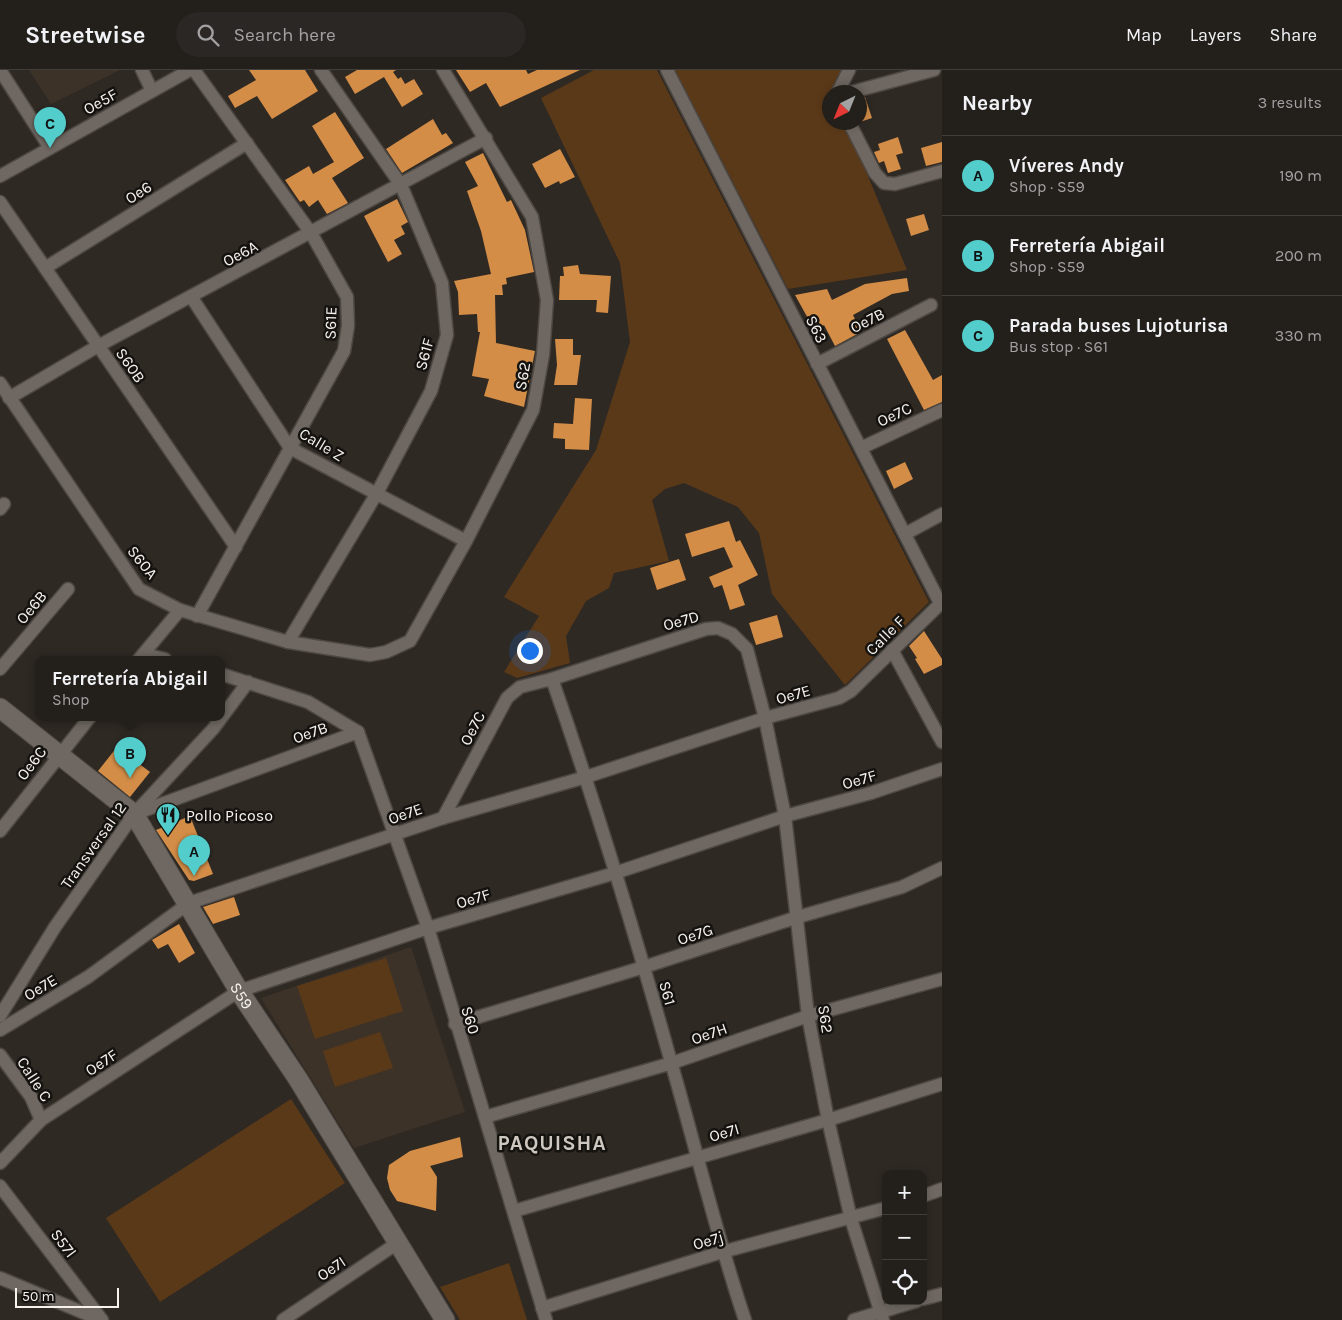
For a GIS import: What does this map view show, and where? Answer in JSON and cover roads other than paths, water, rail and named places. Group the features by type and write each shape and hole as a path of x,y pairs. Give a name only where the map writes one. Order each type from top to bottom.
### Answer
{"street":[{"path":"0,70 50,148"},
{"path":"142,70 152,91"},
{"name":"Oe5F","path":"0,176 192,70"},
{"name":"S61E","path":"192,70 247,143 311,234 346,297 348,326 344,351 197,616"},
{"name":"S61F","path":"288,642 377,493 431,391 446,335 442,283 401,185 321,70"},
{"name":"S62","path":"370,655 386,652 410,641 466,541 533,410 542,355 547,300 532,217 486,138 443,70"},
{"name":"S63","path":"667,70 941,602"},
{"path":"842,85 849,70"},
{"path":"867,88 934,70"},
{"path":"853,130 875,173 884,182 895,184 942,170"},
{"name":"Oe6A","path":"9,398 98,346 192,298 486,138"},
{"name":"Oe6","path":"45,268 247,143"},
{"name":"S60B","path":"0,202 236,547"},
{"name":"Calle Z","path":"192,298 290,448 466,541"},
{"name":"Oe7B","path":"817,364 931,305"},
{"name":"S60A","path":"0,383 139,589 180,610 197,616 288,642 370,655"},
{"name":"Oe7C","path":"861,448 942,410"},
{"path":"905,534 942,514"},
{"name":"Oe6B","path":"0,669 68,589"},
{"name":"Calle F","path":"851,691 941,602"},
{"path":"143,656 180,610"},
{"name":"Oe7D","path":"552,679 706,629 718,628 732,634 747,650 765,718"},
{"path":"892,650 942,742"},
{"name":"Oe7B","path":"225,675 308,702 358,732"},
{"name":"Oe7C","path":"443,818 507,698 520,687 552,679"},
{"name":"S61","path":"552,679 586,777 644,967 672,1063 722,1252 745,1320"},
{"name":"Transversal 12","path":"225,713 248,682"},
{"name":"Oe7E","path":"0,1030 88,977 189,903 443,818 586,777 765,718 839,698 851,691"},
{"name":"S59","path":"0,708 134,814 189,903 239,991 298,1079 396,1244 445,1320"},
{"name":"S62","path":"765,718 785,816 808,1016 828,1120 852,1219 881,1316"},
{"name":"Oe6C","path":"0,831 87,721"},
{"name":"Transversal 12","path":"0,1016 55,927 134,814 219,721"},
{"name":"Oe7B","path":"134,814 358,732"},
{"name":"S60","path":"358,732 428,928 455,1024 486,1118 544,1314"},
{"name":"Oe7F","path":"0,1163 41,1120 239,991 428,928 615,873 785,816 871,793 942,769"},
{"name":"Oe7G","path":"455,1024 644,967 798,917 902,887 942,868"},
{"name":"Oe7H","path":"486,1118 672,1063 808,1016 942,979"},
{"name":"Calle C","path":"0,1055 31,1098 41,1120"},
{"name":"Oe7I","path":"514,1211 828,1120 942,1084"},
{"name":"S57l","path":"0,1186 102,1320"},
{"path":"927,1195 942,1190"},
{"name":"Oe7j","path":"544,1314 722,1252 852,1219 882,1209"},
{"name":"Oe7I","path":"283,1320 396,1244"},
{"path":"0,1278 102,1320"},
{"path":"927,1299 942,1294"},
{"path":"854,1320 881,1316 908,1305"}],"place":[{"name":"Parada buses Lujoturisa","path":"50,148"},
{"name":"Ferretería Abigail","path":"130,778"},
{"name":"Pollo Picoso","path":"168,836"},
{"name":"Víveres Andy","path":"194,876"}],"district":[{"name":"PAQUISHA","path":"552,1143"}]}
